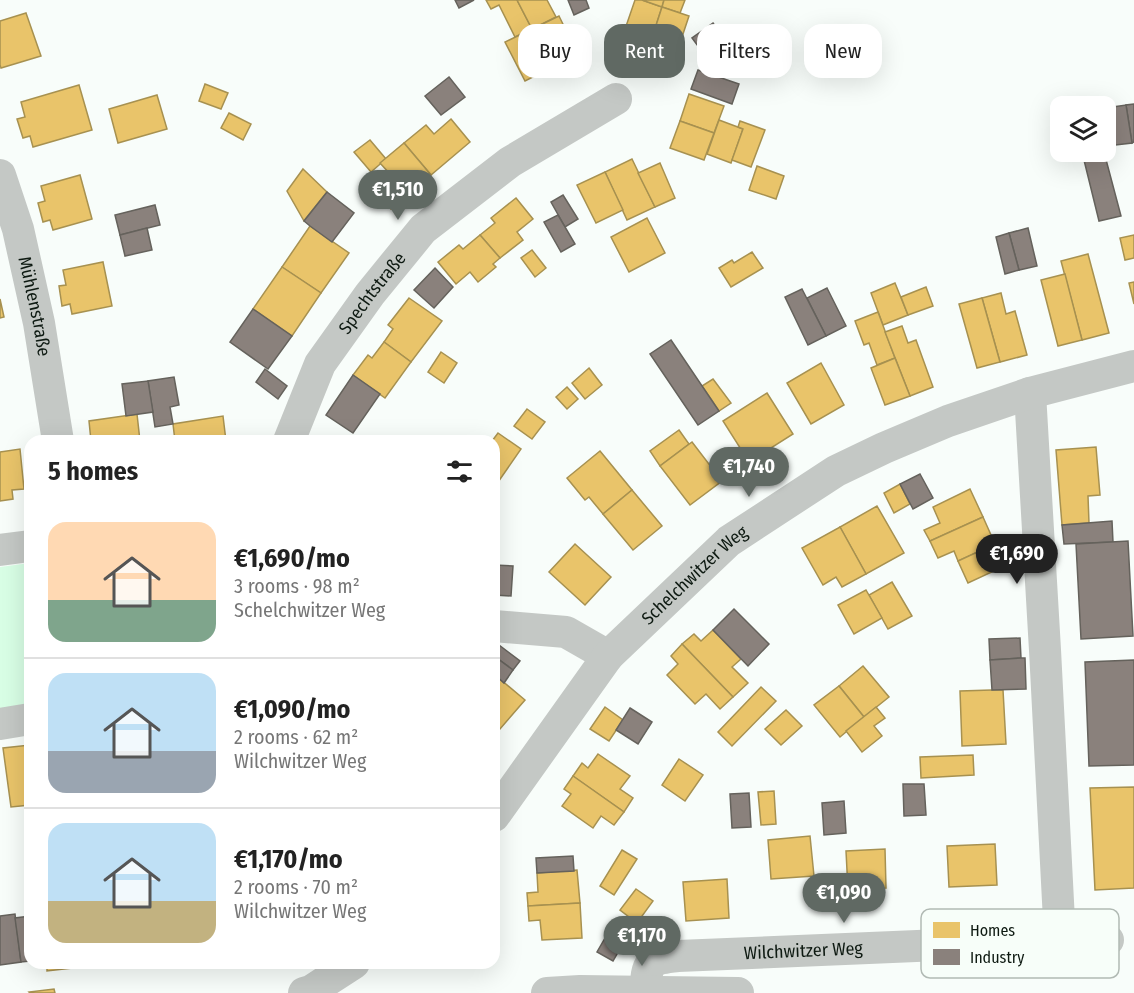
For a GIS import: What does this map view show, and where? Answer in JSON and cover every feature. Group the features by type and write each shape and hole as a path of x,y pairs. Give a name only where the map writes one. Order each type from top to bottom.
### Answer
{"street":[{"name":"Spechtstraße","path":"291,435 320,364 370,294 423,230 510,162 616,99"},
{"name":"Mühlenstraße","path":"0,175 18,230 34,302 57,435"},
{"name":"Schelchwitzer Weg","path":"500,808 608,656 729,541 836,471 884,448 948,421 1030,393 1134,366"},
{"path":"1030,393 1059,909"},
{"path":"0,550 24,547"},
{"path":"500,626 566,632 608,656"},
{"path":"0,724 24,721"},
{"name":"Wilchwitzer Weg","path":"646,992 646,977 650,965 659,958 921,945"},
{"path":"311,992 345,969"},
{"path":"547,993 580,991 738,993"}],"green space":[{"path":"24,564 24,709 0,712 0,567"}],"building: Homes":[{"path":"486,0 517,0 529,24 518,24 518,36 515,37 499,5 491,9"},
{"path":"517,0 547,0 556,17 542,24 529,24"},
{"path":"635,0 662,7 656,24 627,24"},
{"path":"642,0 664,0 662,7"},
{"path":"664,0 685,0 680,13 662,7"},
{"path":"662,7 689,16 685,28 685,24 656,24"},
{"path":"26,13 41,56 1,68 0,21"},
{"path":"559,16 563,24 542,24"},
{"path":"518,36 518,67 505,42"},
{"path":"205,84 228,93 221,109 199,101"},
{"path":"79,85 92,130 33,147 30,136 23,138 17,119 25,117 21,102"},
{"path":"689,94 724,106 714,133 680,121"},
{"path":"157,95 167,129 118,143 109,109"},
{"path":"229,113 251,124 243,140 221,128"},
{"path":"451,119 470,142 431,175 404,143 426,125 434,134"},
{"path":"719,120 743,129 731,163 707,154"},
{"path":"680,121 714,133 704,160 670,148"},
{"path":"740,121 765,130 751,167 732,160 743,129 738,127"},
{"path":"370,140 386,159 371,172 354,152"},
{"path":"404,143 431,175 391,209 373,188 390,174 380,163"},
{"path":"632,159 655,207 627,220 605,172"},
{"path":"660,163 675,198 655,207 638,173"},
{"path":"757,166 784,176 776,199 749,190"},
{"path":"303,169 327,192 304,221 287,191"},
{"path":"605,172 623,210 596,223 577,185"},
{"path":"80,175 92,219 53,230 50,220 43,222 38,203 45,201 41,186"},
{"path":"516,198 533,219 517,232 523,240 500,258 480,235 495,223 491,218"},
{"path":"647,218 665,253 629,272 611,237"},
{"path":"310,226 349,253 321,293 282,267"},
{"path":"480,235 500,258 493,264 496,267 478,282 470,272 456,284 438,262 459,245 463,249"},
{"path":"1134,235 1134,258 1125,260 1120,238"},
{"path":"532,250 546,268 535,277 521,258"},
{"path":"752,252 763,268 731,287 719,268 732,260 734,263"},
{"path":"1088,254 1109,333 1082,340 1061,261"},
{"path":"103,262 112,306 72,314 70,304 62,306 59,286 66,285 63,270"},
{"path":"282,267 321,293 292,336 253,309"},
{"path":"1065,274 1082,340 1058,346 1041,280"},
{"path":"1134,282 1134,304 1129,283"},
{"path":"895,283 908,315 883,325 871,293"},
{"path":"926,287 933,306 908,315 901,297"},
{"path":"1001,293 1006,314 1015,311 1027,355 1000,362 982,298"},
{"path":"409,298 442,321 411,362 384,342 393,329 388,325"},
{"path":"982,298 1000,362 977,368 959,304"},
{"path":"0,299 4,317 0,318"},
{"path":"878,312 895,358 877,365 869,343 864,345 855,321"},
{"path":"902,326 908,343 916,340 933,387 910,396 885,332"},
{"path":"384,342 411,362 385,398 353,375 368,355 372,358"},
{"path":"441,352 457,363 444,383 428,372"},
{"path":"895,358 910,396 885,405 871,368"},
{"path":"821,363 844,405 811,424 787,383"},
{"path":"589,368 602,385 585,399 572,383"},
{"path":"713,379 731,403 719,411 702,386"},
{"path":"567,387 578,399 567,409 556,397"},
{"path":"767,393 793,434 749,462 723,421"},
{"path":"527,409 545,422 532,439 514,426"},
{"path":"137,414 139,435 90,435 89,421"},
{"path":"223,416 225,435 174,435 173,424"},
{"path":"679,430 689,444 660,466 650,451"},
{"path":"498,433 521,449 500,479 500,435 496,435"},
{"path":"692,442 722,481 690,505 660,466"},
{"path":"1096,447 1100,495 1088,496 1089,523 1062,525 1056,450"},
{"path":"20,449 24,489 12,490 13,499 0,501 0,452"},
{"path":"600,451 632,490 603,514 589,497 585,500 567,478"},
{"path":"900,484 910,504 894,513 884,493"},
{"path":"970,489 983,517 930,541 924,530 940,523 933,507"},
{"path":"632,490 662,526 633,550 603,514"},
{"path":"877,506 904,553 866,574 840,527"},
{"path":"983,517 995,544 958,561 954,551 938,558 930,541"},
{"path":"840,527 866,574 842,587 836,577 823,585 802,548"},
{"path":"999,542 1009,564 968,583 958,561"},
{"path":"575,544 611,577 585,605 549,572"},
{"path":"892,582 912,616 888,629 869,595"},
{"path":"866,590 882,618 854,634 838,605"},
{"path":"713,630 741,659 732,667 748,683 733,697 682,644 694,634 701,641"},
{"path":"682,644 733,697 720,709 706,694 695,704 667,675 678,664 671,656"},
{"path":"863,666 889,697 864,717 839,686"},
{"path":"500,679 525,700 500,729"},
{"path":"839,686 864,717 840,737 814,705"},
{"path":"761,687 776,701 732,746 718,732"},
{"path":"1003,690 1006,744 962,746 960,691"},
{"path":"605,707 623,720 609,741 590,729"},
{"path":"876,707 885,718 874,726 882,736 862,752 846,731"},
{"path":"786,710 802,726 781,745 765,729"},
{"path":"24,746 24,806 11,807 3,748"},
{"path":"598,754 630,776 620,789 633,798 624,812 573,776 582,763 588,768"},
{"path":"973,755 974,775 921,778 920,757"},
{"path":"679,759 703,775 685,801 662,785"},
{"path":"573,776 624,812 614,825 601,816 593,828 562,806 571,794 564,789"},
{"path":"1134,787 1134,888 1095,890 1090,788"},
{"path":"774,791 776,824 761,825 758,792"},
{"path":"810,836 814,876 771,879 768,840"},
{"path":"995,844 997,885 949,887 947,846"},
{"path":"885,849 886,888 848,890 846,851"},
{"path":"622,850 637,859 614,895 600,886"},
{"path":"577,870 580,903 528,906 527,893 538,892 537,873"},
{"path":"727,879 729,918 686,921 683,882"},
{"path":"636,889 653,901 637,923 620,910"},
{"path":"580,903 582,938 542,940 540,920 529,921 528,906"},
{"path":"54,989 55,993 29,992"}],"building: Industry":[{"path":"455,0 474,0 459,8"},
{"path":"568,0 586,0 589,8 574,15"},
{"path":"697,34 697,45 692,38"},
{"path":"697,73 697,78 721,78 739,84 732,104 691,89"},
{"path":"449,77 465,97 441,115 425,96"},
{"path":"1134,104 1134,142 1132,143 1126,105"},
{"path":"1126,105 1132,143 1116,145 1116,106"},
{"path":"1084,162 1107,162 1121,216 1099,221"},
{"path":"327,192 354,213 332,242 304,221"},
{"path":"563,195 578,219 565,227 551,202"},
{"path":"155,205 160,225 120,235 115,215"},
{"path":"558,215 575,244 561,252 544,222"},
{"path":"147,228 152,250 125,256 120,235"},
{"path":"1028,228 1037,266 1019,270 1009,233"},
{"path":"1009,233 1019,270 1005,274 996,237"},
{"path":"435,268 453,287 434,308 414,290"},
{"path":"827,288 846,326 826,336 807,298"},
{"path":"802,289 826,336 808,345 785,297"},
{"path":"253,309 292,336 268,369 230,342"},
{"path":"671,340 719,411 698,425 650,354"},
{"path":"265,369 287,386 278,399 256,382"},
{"path":"353,375 380,394 353,433 326,415"},
{"path":"174,377 179,405 170,407 173,424 155,427 148,381"},
{"path":"148,381 153,412 126,416 122,384"},
{"path":"920,474 933,498 913,509 900,484"},
{"path":"1112,521 1113,542 1064,544 1062,525"},
{"path":"1128,541 1133,636 1081,639 1076,544"},
{"path":"500,565 513,566 511,596 500,595"},
{"path":"734,609 769,644 748,666 713,630"},
{"path":"1020,638 1021,658 990,660 989,639"},
{"path":"500,646 520,661 513,670 500,660"},
{"path":"1025,658 1026,689 992,690 990,660"},
{"path":"500,660 513,670 504,683 500,679"},
{"path":"1134,660 1134,765 1089,766 1085,662"},
{"path":"630,708 652,722 638,744 616,730"},
{"path":"903,784 924,784 926,815 904,816"},
{"path":"749,793 751,827 732,828 730,794"},
{"path":"844,801 846,833 824,835 822,803"},
{"path":"573,856 574,871 537,873 536,858"},
{"path":"15,914 21,962 0,965 0,916"},
{"path":"24,917 24,962 21,962 15,918"},
{"path":"612,926 628,935 613,961 597,952"}]}
